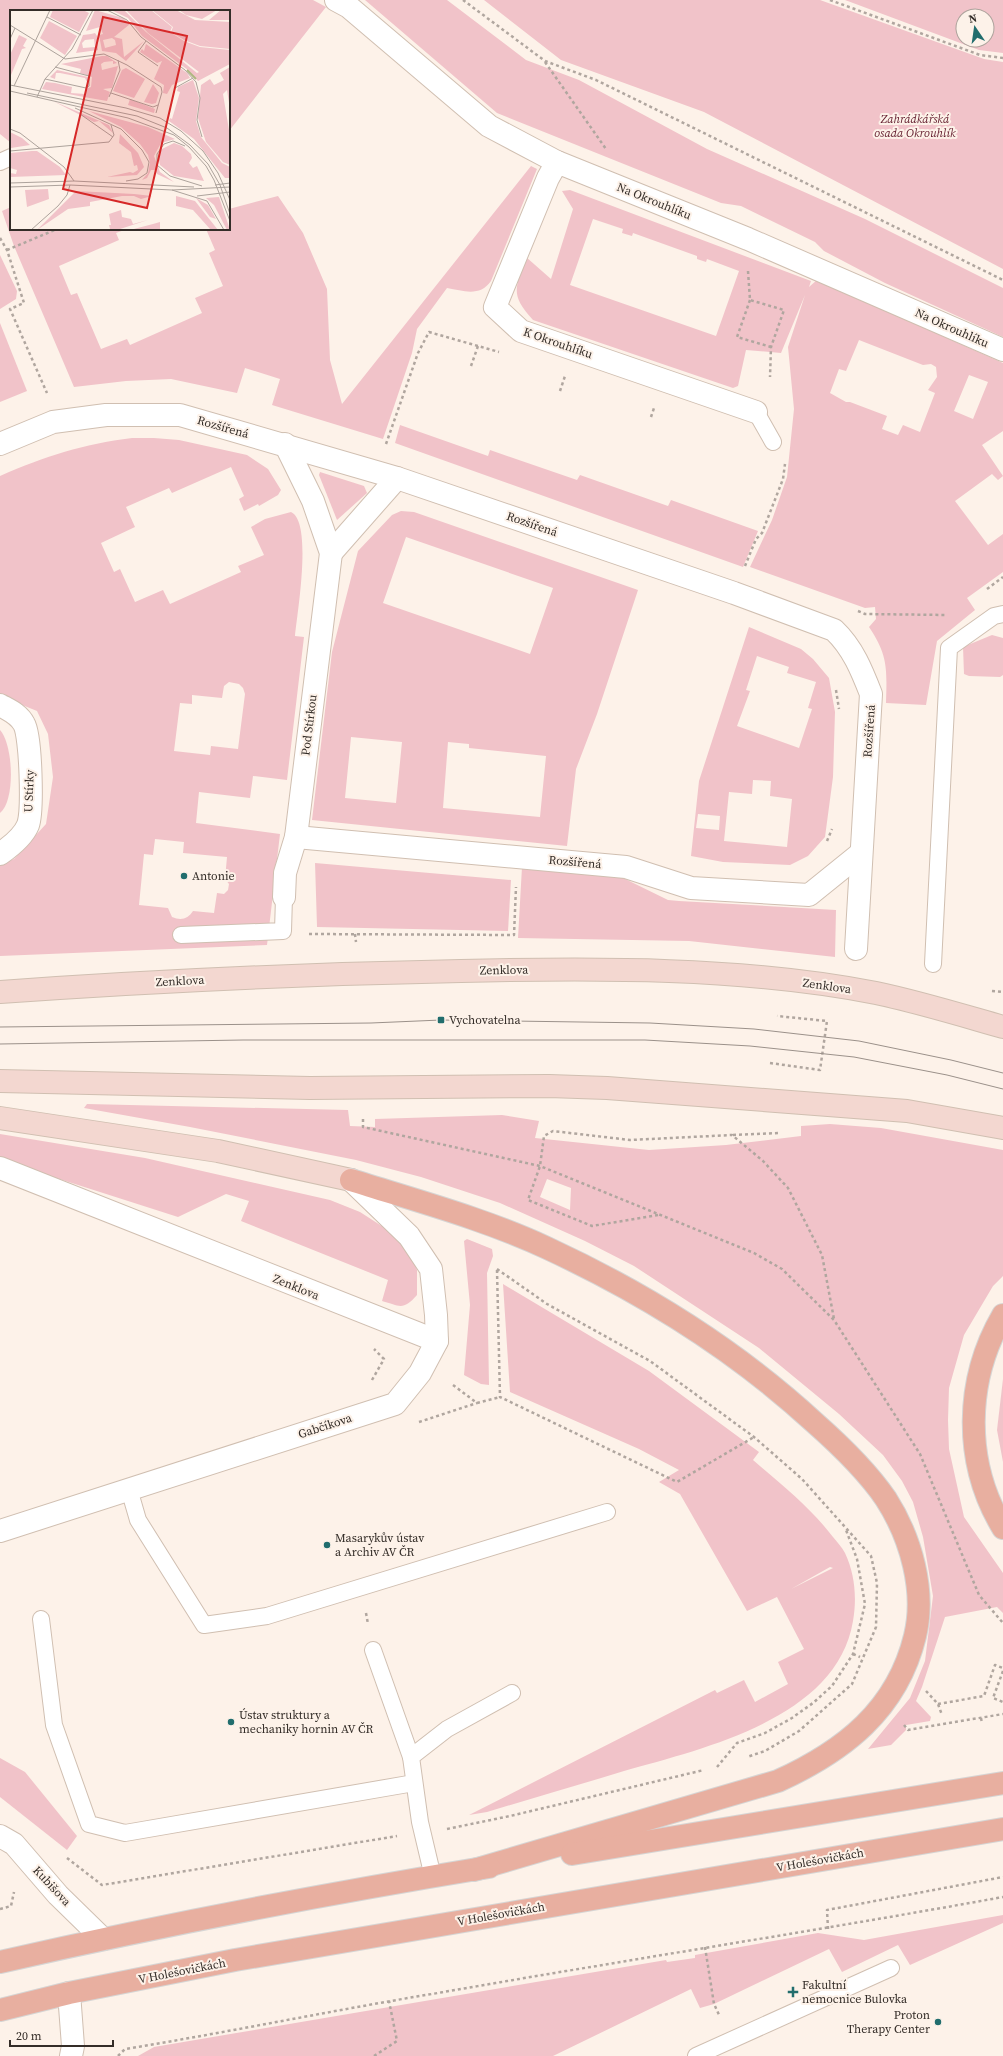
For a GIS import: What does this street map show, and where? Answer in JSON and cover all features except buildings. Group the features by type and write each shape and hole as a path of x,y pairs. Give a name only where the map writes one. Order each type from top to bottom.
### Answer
{"main road":[{"name":"Zenklova","path":"0,992 188,980 359,973 507,970 619,970 716,974 832,986 875,993 1003,1027"},
{"path":"0,1082 310,1088 549,1086 607,1088 907,1111 1003,1128"},
{"path":"0,1118 218,1151 351,1180 495,1226 546,1247 596,1272 661,1309 724,1350 762,1378 833,1440 870,1478 886,1500 900,1525 916,1576 919,1603 917,1629 904,1672 883,1706 859,1731 831,1753 806,1769 778,1781 474,1870"},
{"path":"1003,1315 992,1334 982,1362 975,1390 973,1419 975,1449 988,1499 1003,1528"},
{"path":"0,1962 257,1907 1003,1783"},
{"name":"V Holešovičkách","path":"0,2010 69,1993 243,1959 1003,1829"}],"street":[{"name":"Na Okrouhlíku","path":"336,0 349,7 489,126 557,162 605,180 748,239 1003,350"},
{"name":"K Okrouhlíku","path":"557,162 548,178 495,307 520,331 756,412"},
{"name":"Rozšířená","path":"0,444 53,422 106,415 180,415 285,444 397,478 734,593 834,630 844,640 860,665 871,694 856,949"},
{"name":"Pod Stírkou","path":"284,897 285,873 296,837 331,553 314,501 285,444"},
{"path":"331,553 397,478"},
{"name":"U Stírky","path":"0,705 14,712 25,724 32,780 28,825 12,846 0,854"},
{"name":"Rozšířená","path":"296,837 626,867 691,888 809,895 861,853"},
{"name":"Zenklova","path":"0,1168 436,1341"},
{"name":"Gabčíkova","path":"0,1530 395,1404 420,1373 436,1341 436,1315 431,1269 409,1236 351,1180"},
{"name":"Kubišova","path":"0,1836 14,1844 58,1895 103,1939"},
{"path":"69,1993 72,2046 71,2056"}],"lane":[{"path":"0,162 10,157"},
{"path":"756,412 773,442"},
{"path":"933,964 949,648 994,616 1003,614"},
{"path":"181,934 283,931 284,897"},
{"path":"0,996 30,990"},
{"path":"129,1489 138,1520 204,1625 267,1616 607,1512"},
{"path":"41,1619 54,1725 89,1824 125,1833 414,1783"},
{"path":"373,1650 411,1757 422,1832 434,1877"},
{"path":"411,1757 447,1729 512,1693"},
{"path":"696,2056 891,1968"}],"path":[{"path":"463,0 545,61 596,80 1003,280"},
{"path":"830,0 980,55 1003,58"},
{"path":"545,61 613,160 605,180"},
{"path":"7,250 55,230"},
{"path":"0,238 7,250 24,303 10,309 47,393"},
{"path":"748,239 750,300 737,336 771,347"},
{"path":"750,300 784,310 771,347 770,377"},
{"path":"471,366 478,346"},
{"path":"385,446 418,353"},
{"path":"560,391 566,372"},
{"path":"734,593 756,539 762,533 784,479 786,458 773,442"},
{"path":"866,614 944,616 950,613"},
{"path":"835,683 839,716"},
{"path":"826,844 833,828"},
{"path":"307,934 514,935 516,882"},
{"path":"355,934 356,942"},
{"path":"770,1063 820,1070 827,1021 777,1016"},
{"path":"363,1119 363,1126 540,1166 754,1253 782,1269 834,1320 920,1454 979,1595 1003,1623"},
{"path":"658,1215 592,1226 528,1200 540,1166 544,1136 554,1131 630,1140 732,1135 763,1161 788,1188 822,1255 834,1320"},
{"path":"500,1397 497,1269 547,1304 650,1361 754,1437 802,1479 871,1556 877,1583 876,1627 852,1684 800,1731 765,1750 740,1760"},
{"path":"371,1347 384,1359 371,1382"},
{"path":"453,1385 477,1403 500,1397 677,1482 754,1437"},
{"path":"722,1765 717,1767 737,1743 765,1733 792,1718 813,1703 832,1686 853,1654 865,1604 857,1559 845,1527"},
{"path":"853,1654 860,1657"},
{"path":"938,1704 984,1696 996,1665 1003,1669 993,1698 1003,1702"},
{"path":"922,1687 938,1704 942,1715"},
{"path":"900,1720 908,1730 1003,1714"},
{"path":"981,1718 982,1723"},
{"path":"828,1929 827,1910 1003,1877"},
{"path":"118,2056 126,2049 321,2015 389,2001 705,1947 828,1929 1003,1897"},
{"path":"0,1909 11,1906"},
{"path":"705,1947 714,2004"},
{"path":"374,2056 397,2041 389,2001"}],"green space":[{"path":"0,0 313,0 326,7 230,130 230,10 10,10 10,142 0,134"},
{"path":"365,0 447,0 526,60 579,80 707,149 865,219 1003,288 1003,337 885,283 824,251 815,242 741,206 721,203 497,113"},
{"name":"Zahrádkářská osada Okrouhlík","path":"484,0 820,0 984,59 1003,62 1003,269 704,112 561,60"},
{"path":"845,0 1003,0 1003,53 974,48 995,48 995,8 955,8 955,41"},
{"path":"531,166 537,169 491,281 482,289 471,292 447,288 417,329 412,353 383,439 272,405 280,379 245,368 237,393 171,379 126,381 74,387 14,246 2,211 10,207 10,230 124,230 116,233 119,240 59,266 71,295 77,293 101,349 127,339 130,345 202,313 195,298 223,286 209,253 215,250 206,230 230,230 230,209 278,196 303,233 327,289 330,360 342,404"},
{"path":"570,190 811,281 809,287 817,280 1003,363 1003,431 982,445 1003,476 998,480 992,474 955,501 988,545 1003,534 1003,572 967,598 975,610 937,641 926,705 886,703 886,671 883,654 869,627 876,619 875,607 865,608 750,567 772,520 787,477 794,409 788,347 805,295 781,353 746,350 738,386 733,388 533,320 520,303 517,284 526,257 551,279 573,209 562,191","holes":["593,219 623,229 622,233 632,236 633,233 697,256 697,259 706,262 707,259 739,271 716,336 570,285","859,340 923,365 931,364 936,367 937,377 928,390 935,393 920,432 903,425 898,435 882,429 887,416 850,402 846,402 830,393 839,369 846,371","969,375 988,382 973,419 954,411"]},
{"path":"0,255 17,291 16,299 0,309"},
{"path":"0,323 27,391 0,402"},
{"path":"400,425 488,456 490,450 577,480 580,475 668,506 671,500 758,531 743,567 395,443"},
{"path":"132,438 179,440 247,455 268,469 281,490 278,495 259,506 258,504 244,511 239,499 244,496 231,467 172,493 169,488 126,507 135,527 101,543 114,572 120,569 135,602 163,590 170,604 241,572 238,566 264,555 251,527 265,519 291,512 298,519 301,532 302,570 295,636 304,637 287,780 253,776 250,798 199,792 196,823 280,834 267,945 0,956 0,864 14,859 46,824 53,777 48,734 37,711 0,696 0,476 33,462 81,447","holes":["229,682 239,684 243,688 245,694 238,749 211,746 210,755 174,751 180,703 192,704 192,695 222,698 224,686","155,839 184,842 183,853 227,857 225,879 229,884 228,890 224,894 217,893 214,913 193,911 187,917 178,919 172,917 168,908 139,905 144,854 153,855"]},
{"path":"320,472 364,486 367,493 337,520 319,475"},
{"path":"401,511 414,512 638,590 597,714 576,769 567,846 312,820 332,652 358,551 392,515","holes":["406,537 553,588 530,654 383,603","351,737 402,742 396,803 345,798","448,742 469,744 469,748 546,756 540,817 443,808"]},
{"path":"749,627 801,649 813,659 829,678 835,712 833,777 825,837 808,856 790,865 723,862 691,856 699,781","holes":["757,656 789,667 787,673 816,682 808,708 812,709 799,748 737,726 750,691 746,690","753,780 771,781 770,796 792,799 787,847 724,841 729,792 752,794","698,814 720,816 719,830 696,828"]},
{"path":"992,635 1003,638 1003,675 1000,677 969,676 964,674 963,647"},
{"path":"0,730 8,747 11,772 9,797 0,813"},
{"path":"315,863 511,880 508,931 317,927"},
{"path":"522,867 619,876 668,900 836,910 835,957 689,941 518,938"},
{"path":"87,1104 348,1110 350,1126 375,1127 375,1119 502,1115 539,1121 535,1138 649,1150 726,1145 801,1136 801,1126 830,1124 881,1128 1003,1150 1003,1276 993,1286 964,1335 949,1388 948,1420 949,1449 964,1517 1003,1573 1003,1613 997,1607 945,1617 916,1701 931,1717 930,1721 906,1725 906,1730 891,1745 868,1749 910,1698 925,1661 933,1596 923,1537 913,1502 902,1481 883,1455 839,1414 759,1348 634,1266 585,1241 500,1203 421,1177 356,1160 190,1127 84,1108","holes":["547,1179 571,1188 570,1210 540,1197"]},
{"path":"0,1134 145,1158 330,1200 360,1212 391,1232 409,1250 417,1270 417,1295 408,1303 401,1306 382,1301 388,1280 241,1221 249,1201 226,1194 178,1217 0,1160"},
{"path":"467,1239 492,1249 493,1256 487,1273 489,1385 481,1384 464,1375 470,1305 464,1241"},
{"path":"503,1284 649,1371 759,1452 753,1460 795,1497 824,1526 844,1551 851,1569 855,1595 853,1621 842,1654 822,1682 795,1705 763,1724 728,1739 692,1752 487,1812 469,1815 715,1690 717,1693 744,1680 755,1702 788,1684 778,1662 804,1649 777,1597 747,1611 680,1494 659,1482 679,1470 639,1449 510,1392","holes":["830,1567 833,1568 791,1589"]},
{"path":"1003,1379 1003,1462 997,1430"},
{"path":"0,1758 25,1772 77,1836 67,1850 0,1797"},
{"path":"1003,1915 1003,1923 910,1965 898,1945 842,1972 829,1949 714,2004 700,2008 691,1989 553,2056 138,2056 154,2047 666,1960 667,1962 695,1958 695,1955 818,1933 864,1940"}],"tram line":[{"path":"0,1027 371,1023 441,1020 650,1023 754,1029 859,1041 951,1060 1003,1073"},
{"path":"0,1044 243,1040 645,1040 750,1046 854,1057 947,1075 1003,1089"}],"place":[{"name":"Antonie","path":"184,876"},
{"name":"Vychovatelna","path":"441,1020"},
{"name":"Masarykův ústav a Archiv AV ČR","path":"327,1545"},
{"name":"Ústav struktury a mechaniky hornin AV ČR","path":"231,1722"},
{"name":"Fakultní nemocnice Bulovka","path":"793,1992"},
{"name":"Proton Therapy Center","path":"938,2022"}]}
